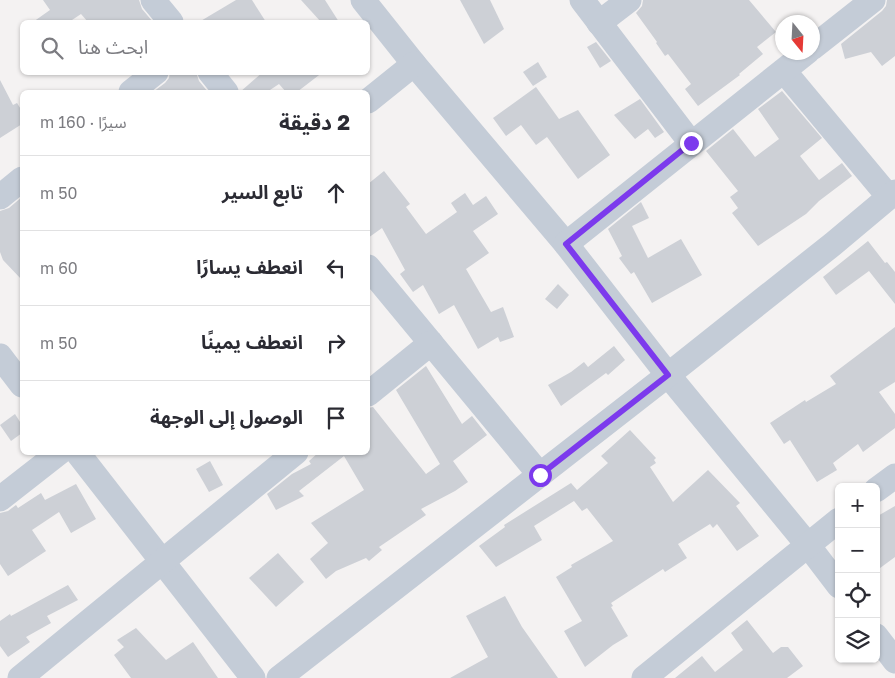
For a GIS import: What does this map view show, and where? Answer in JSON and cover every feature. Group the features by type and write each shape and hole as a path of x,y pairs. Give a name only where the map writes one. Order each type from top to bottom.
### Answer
{"street":[{"path":"153,0 169,20"},
{"path":"363,0 414,64 566,244 668,375 835,581"},
{"path":"582,0 691,143"},
{"path":"599,24 629,0"},
{"path":"820,42 873,0"},
{"path":"566,244 797,60"},
{"path":"370,99 414,64"},
{"path":"280,678 668,375 892,195 784,70"},
{"path":"134,90 152,75"},
{"path":"212,75 224,90"},
{"path":"0,197 20,181"},
{"path":"370,269 540,475"},
{"path":"370,392 431,343"},
{"path":"0,499 56,455"},
{"path":"78,455 253,678"},
{"path":"25,677 292,455"},
{"path":"880,487 895,476"},
{"path":"644,678 835,523"},
{"path":"880,641 895,661"}],"building":[{"path":"43,0 139,0 142,9 151,20 86,20 81,14 72,20 36,20 50,10"},
{"path":"236,0 252,0 265,20 202,20"},
{"path":"301,0 325,0 338,20 319,20"},
{"path":"460,0 490,0 504,29 484,44"},
{"path":"643,0 749,0 775,33 757,47 763,54 740,75 698,106 685,89 691,84 668,54 665,56 636,13 642,6"},
{"path":"887,0 895,0 895,56 882,66 871,52 845,59 841,44 882,11 886,6"},
{"path":"596,42 611,61 600,68 587,47"},
{"path":"538,62 547,77 533,86 523,72"},
{"path":"170,75 197,75 206,90 156,90 169,78"},
{"path":"260,75 319,75 300,90 284,90 279,84 270,90 242,90"},
{"path":"0,80 13,105 17,103 20,108 20,125 0,138"},
{"path":"536,87 559,119 578,110 610,155 578,179 547,137 536,145 521,125 506,136 493,118"},
{"path":"782,91 822,138 800,156 819,180 842,163 852,176 819,201 806,214 758,246 732,213 738,208 730,197 738,191 706,151 733,129 755,157 779,139 758,109"},
{"path":"640,99 664,132 655,138 648,129 635,139 614,115"},
{"path":"384,171 410,204 406,207 426,234 457,212 451,203 465,193 473,205 486,196 498,214 473,231 489,253 466,269 491,312 503,307 514,337 500,342 498,337 478,349 454,305 439,314 423,285 413,292 400,274 405,270 382,228 370,237 370,182"},
{"path":"20,199 20,278 3,260 0,252 0,211 9,208"},
{"path":"641,202 649,218 632,226 648,258 681,239 702,275 652,303 634,272 631,274 619,258 622,256 608,229"},
{"path":"868,241 885,263 887,262 895,272 895,304 869,271 836,295 823,277"},
{"path":"558,284 569,295 557,309 545,299"},
{"path":"895,327 895,382 879,392 895,414 895,428 863,452 858,444 833,463 837,470 817,482 790,440 784,444 770,423 805,400 806,402 836,384 830,376"},
{"path":"614,346 625,360 608,375 606,373 561,406 548,385 584,362 588,367"},
{"path":"426,366 462,424 472,416 487,435 453,461 468,482 421,509 426,515 379,547 382,550 369,561 366,558 336,571 326,579 310,559 328,543 311,523 364,490 344,456 299,491 304,496 276,510 267,494 292,474 311,464 309,461 316,455 370,455 370,408 373,407 426,474 440,464 396,390"},
{"path":"15,414 20,422 20,434 11,441 0,425"},
{"path":"630,430 656,458 654,460 656,463 650,467 673,502 708,470 740,503 736,506 759,536 737,551 717,524 713,528 710,524 678,544 687,558 665,572 663,569 611,603 613,606 611,607 628,636 585,667 564,631 582,621 556,577 572,567 571,565 613,541 587,508 582,511 574,501 534,526 542,540 496,567 479,546 505,527 504,525 571,483 577,490 608,463 601,456"},
{"path":"210,461 223,485 209,492 196,469"},
{"path":"76,484 96,519 71,533 59,512 32,530 46,551 8,576 0,564 0,513 8,511 16,505 18,508 41,493 45,500"},
{"path":"895,506 895,557 880,568 880,528 880,515"},
{"path":"278,553 304,582 276,607 249,578"},
{"path":"68,585 78,600 47,616 51,623 26,637 30,642 8,657 0,646 0,621 10,614 11,616"},
{"path":"505,596 522,627 558,678 450,678 488,657 466,616"},
{"path":"747,620 773,653 781,647 788,647 803,666 787,678 675,678 702,656 715,672 743,650 731,633"},
{"path":"136,628 166,660 193,642 218,678 131,678 114,655 124,647 117,640"}],"route":[{"path":"540,475 668,375 566,244 691,143"}]}
